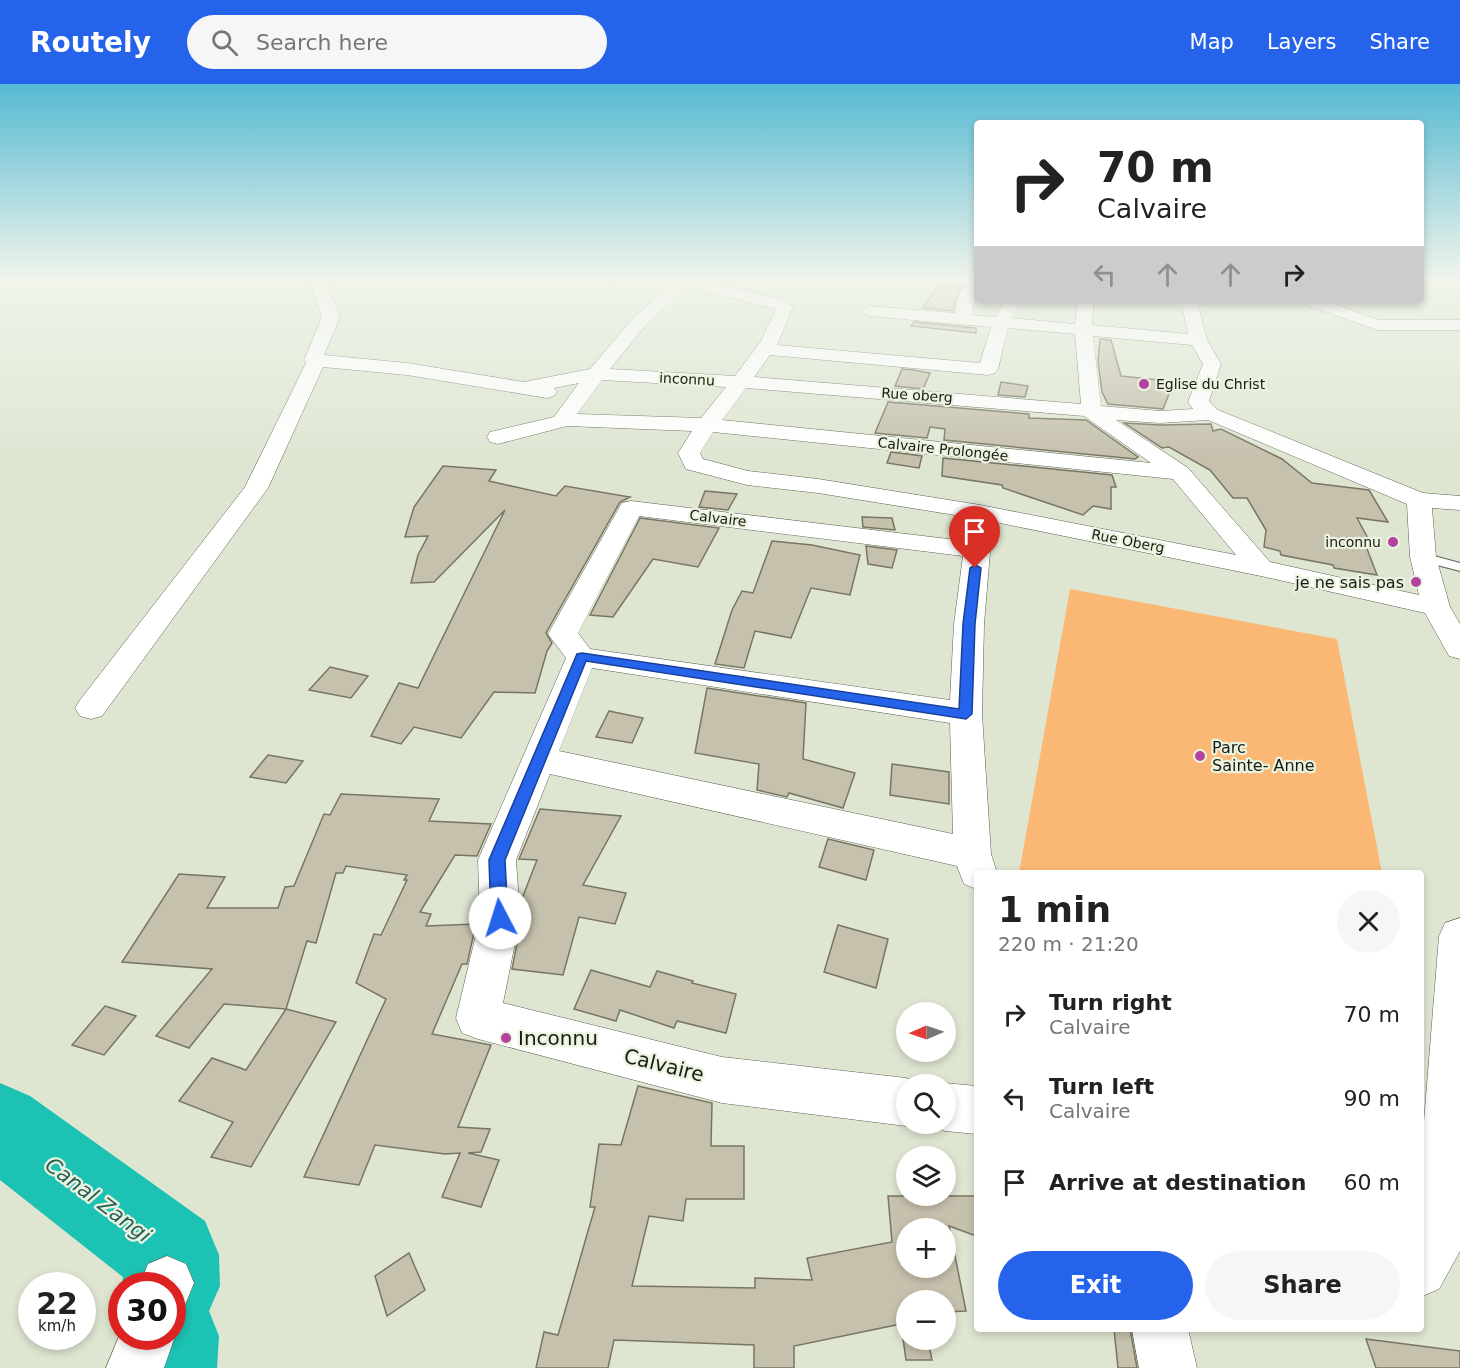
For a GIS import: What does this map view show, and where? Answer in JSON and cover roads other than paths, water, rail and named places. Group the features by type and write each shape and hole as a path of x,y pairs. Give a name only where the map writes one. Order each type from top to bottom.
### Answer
{"street":[{"path":"316,361 313,360 322,338"},
{"path":"567,420 564,417 578,397 626,338"},
{"path":"498,437 567,420 705,425 742,382 770,338"},
{"path":"989,401 987,369 996,338"},
{"path":"1084,338 1092,413 1160,417 1211,414"},
{"path":"1174,338 1198,340 1212,364 1198,402 1211,414 1419,500 1460,503"},
{"name":"Rue oberg","path":"765,349 987,369"},
{"path":"316,361 407,369 578,397"},
{"path":"92,708 256,488 316,361"},
{"name":"inconnu","path":"525,388 596,374 742,382"},
{"name":"Rue oberg","path":"742,382 989,401 1092,413 1180,473 1261,568"},
{"name":"Calvaire Prolongée","path":"705,425 1180,473"},
{"name":"Rue Oberg","path":"705,425 689,453 694,464 747,478 818,486 980,512 1261,568 1436,607"},
{"path":"1419,500 1423,557 1436,607 1460,649"},
{"name":"Calvaire","path":"896,1101 722,1080 478,1018 500,918 497,860 582,657 563,634 631,508 977,549"},
{"path":"539,759 975,864 966,714 969,624 980,512"},
{"path":"582,657 966,714"},
{"path":"1424,1263 1442,1231 1460,936"},
{"path":"956,1108 974,1110"},
{"path":"1161,1332 1168,1368"},
{"path":"135,1368 142,1350"}],"lane":[{"path":"1423,557 1460,567"}],"waterway":[{"name":"Canal Zangi","path":"0,1126 171,1255 171,1272"},
{"name":"Canal Zangi","path":"166,1368 168,1350"}],"place":[{"name":"Eglise du Christ","path":"1144,384"},
{"name":"inconnu","path":"1393,542"},
{"name":"je ne sais pas","path":"1416,582"},
{"name":"Parc Sainte- Anne","path":"1200,756"},
{"name":"Inconnu","path":"506,1038"}]}
